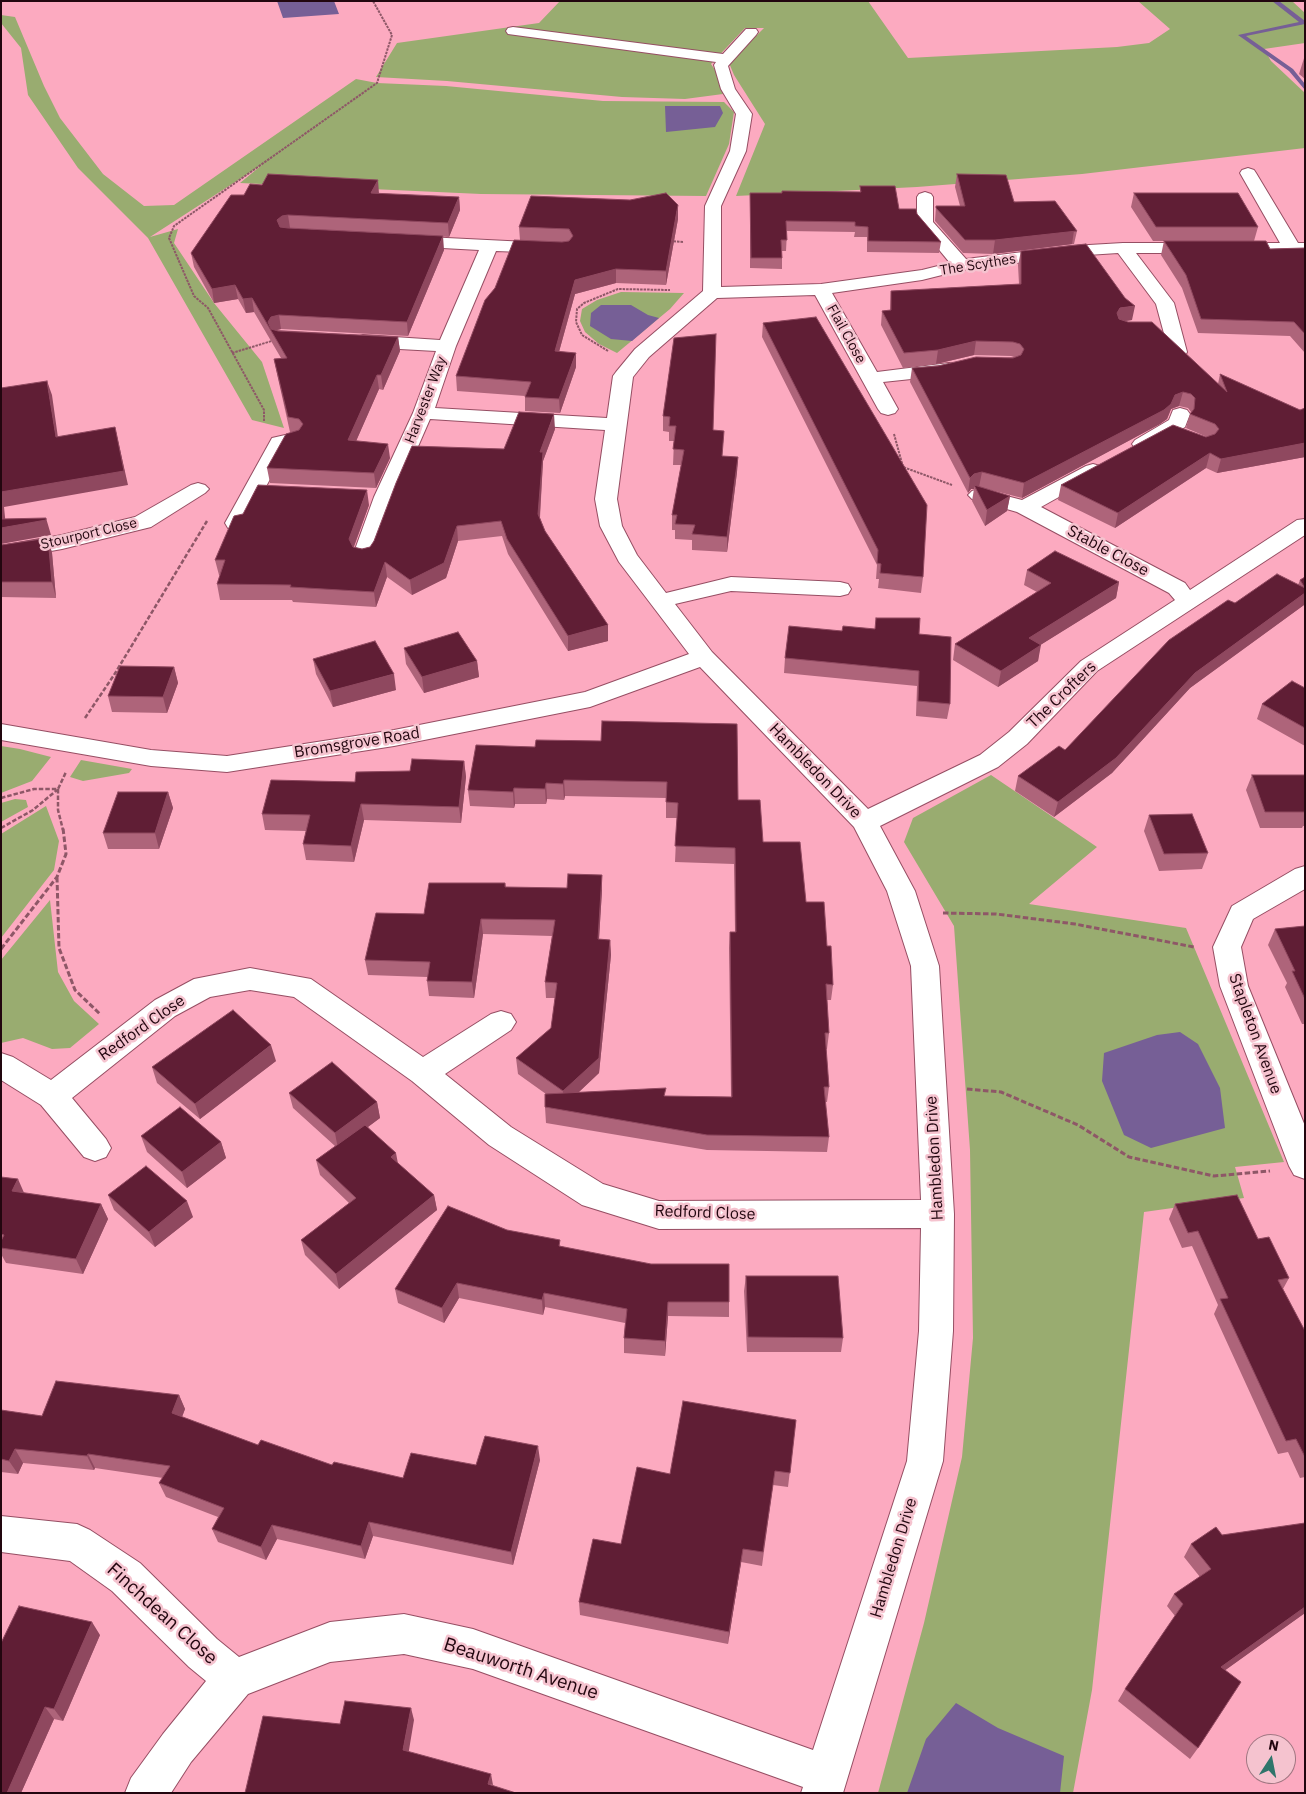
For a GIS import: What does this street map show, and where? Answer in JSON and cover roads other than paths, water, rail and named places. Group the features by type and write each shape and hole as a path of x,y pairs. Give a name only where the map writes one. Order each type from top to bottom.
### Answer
{"street":[{"path":"512,31 727,59"},
{"path":"712,292 713,206 738,151 744,114 728,89 721,65 751,32"},
{"path":"1248,173 1298,248"},
{"path":"925,198 925,223 962,265"},
{"path":"385,240 563,249"},
{"name":"Harvester Way","path":"364,555 376,497 423,414 447,346 490,246"},
{"path":"1123,248 1165,303 1178,352"},
{"name":"The Scythes","path":"712,292 821,289 922,275 962,265 1072,251 1123,248 1298,248"},
{"name":"Flail Close","path":"821,289 888,409"},
{"name":"Hambledon Drive","path":"712,292 642,353 623,376 606,499 611,526 627,557 704,657 865,822 901,892 925,966 938,1214 936,1331 925,1461 824,1784"},
{"path":"1153,329 1172,330"},
{"path":"350,341 447,346"},
{"name":"Flail Close","path":"871,378 936,372 964,365"},
{"path":"423,414 615,425"},
{"path":"1025,507 1168,430 1178,423 1180,414"},
{"path":"1168,430 1187,438"},
{"path":"236,523 262,492 280,442 294,440"},
{"name":"Stourport Close","path":"1,553 62,542 143,522 198,489"},
{"name":"Stable Close","path":"979,495 1025,507 1177,588 1187,600"},
{"name":"The Crofters","path":"865,822 988,761 1018,738 1089,666 1187,600 1305,525"},
{"path":"660,601 731,584 840,589"},
{"name":"Bromsgrove Road","path":"1,732 151,758 227,764 394,738 590,699 704,657"},
{"name":"Stapleton Avenue","path":"1298,1166 1234,986 1227,947 1242,913 1305,876"},
{"name":"Redford Close","path":"52,1096 165,1008 204,987 250,979 301,987 423,1073 500,1136 593,1195 659,1215 938,1214"},
{"path":"423,1073 501,1022"},
{"path":"2,1065 52,1096 94,1148"},
{"name":"Finchdean Close","path":"1,1534 77,1543 126,1577 203,1653 234,1679"},
{"name":"Beauworth Avenue","path":"146,1793 177,1748 234,1679 330,1642 404,1634 473,1649 824,1784"}],"waterway":[{"path":"1275,1 1304,23 1241,35 1291,70 1305,88"}]}
